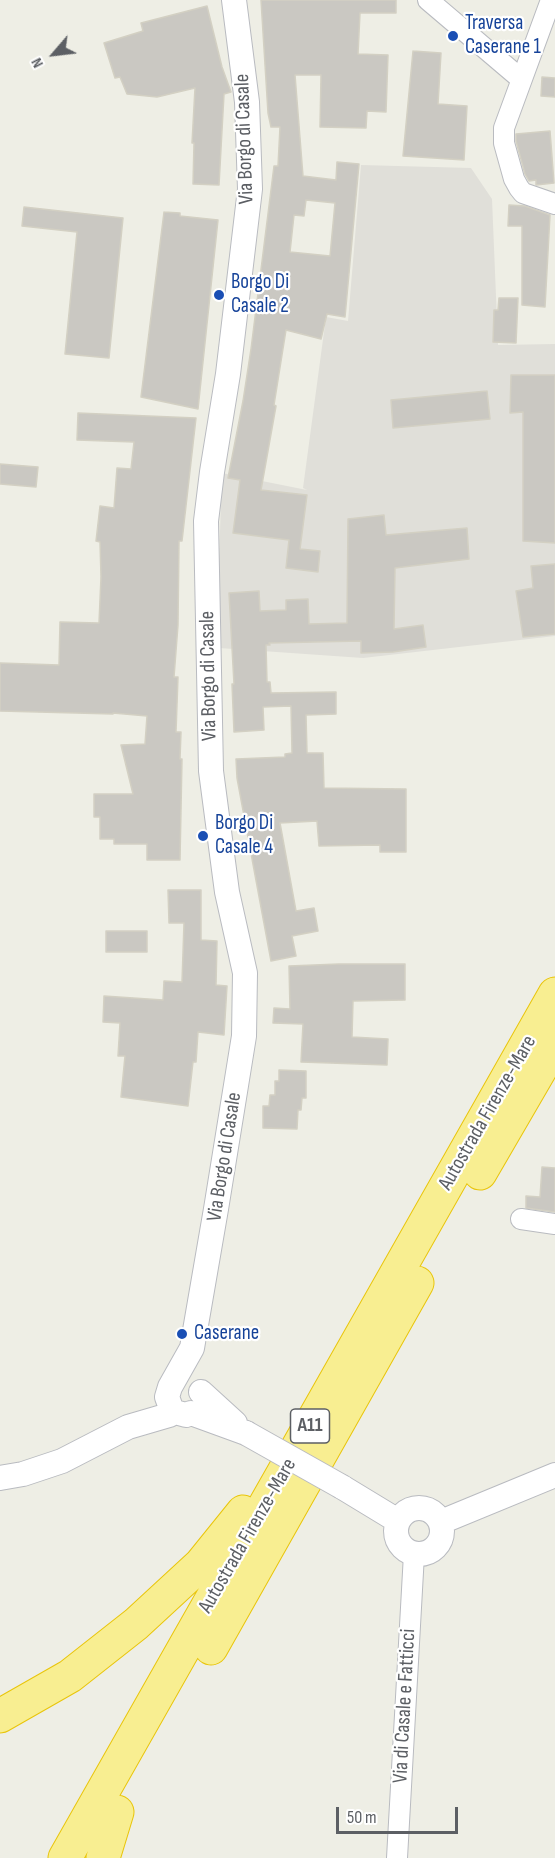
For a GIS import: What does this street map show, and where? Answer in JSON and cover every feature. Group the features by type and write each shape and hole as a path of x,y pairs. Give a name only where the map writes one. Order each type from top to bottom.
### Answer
{"highway":[{"name":"Autostrada Firenze-Mare","path":"65,1858 555,994"},
{"name":"Autostrada Firenze-Mare","path":"91,1858 489,1156 555,1044"},
{"path":"0,1716 70,1676 136,1624 181,1584 201,1564 240,1516 321,1407"},
{"path":"103,1858 117,1812"}],"street":[{"name":"Via Borgo di Casale","path":"184,1397 244,1036 245,973 227,892 211,771 206,521 229,363 250,189 247,102 234,0"},
{"path":"428,0 521,79"},
{"path":"551,0 504,128 504,143 514,179 523,193 555,204"},
{"path":"521,1219 555,1224"},
{"path":"0,1478 23,1474 62,1461 128,1427 169,1415 184,1397 398,1521"},
{"path":"441,1522 555,1475"},
{"path":"420,1508 432,1512 441,1522 442,1537 435,1549 428,1553 408,1552 398,1541 396,1534 398,1521 407,1511 420,1508"},
{"name":"Via di Casale e Fatticci","path":"397,1858 414,1554"}],"shaded area":[{"path":"361,165 471,168 492,199 498,345 555,344 555,636 363,658 219,648 217,619 222,473 307,490 303,488 326,317 348,321"}],"building":[{"path":"261,0 396,0 396,13 360,13 358,54 388,55 386,112 367,111 366,128 320,127 321,75 295,75 303,176 336,180 337,162 359,164 345,317 327,314 321,339 286,330 274,405 276,406 261,490 307,495 300,549 320,551 318,572 286,568 289,540 233,533 240,480 228,478 251,349 274,166 278,166 280,127 271,127 268,113","holes":["306,200 335,203 330,256 290,252 294,215 304,216"]},
{"path":"207,6 222,67 231,92 224,94 219,185 193,184 194,143 192,143 195,88 157,97 127,94 120,77 115,78 104,43 143,31 141,23"},
{"path":"413,51 441,53 438,104 467,106 464,160 403,156"},
{"path":"542,77 555,78 555,97 541,96"},
{"path":"550,131 554,183 536,185 536,180 529,181 525,174 516,134"},
{"path":"509,205 525,206 550,215 545,307 522,305 522,226 508,226"},
{"path":"24,207 123,218 109,358 65,354 77,232 22,226"},
{"path":"164,212 218,220 198,409 141,397"},
{"path":"499,298 518,298 516,343 493,342 494,310 498,310"},
{"path":"511,375 555,375 555,543 523,541 523,412 510,413"},
{"path":"487,391 490,419 393,428 391,400"},
{"path":"78,413 196,418 182,541 179,541 178,625 174,677 178,677 176,732 181,732 180,759 182,759 180,860 147,860 147,844 114,844 114,839 100,839 100,817 94,817 94,794 133,794 121,745 145,744 147,716 113,713 0,711 0,663 59,665 60,622 99,623 100,542 96,541 100,506 114,508 117,468 131,469 134,442 77,440"},
{"path":"0,464 38,467 36,487 0,484"},
{"path":"384,515 386,535 467,528 469,559 395,568 394,629 423,625 426,647 393,652 361,653 361,641 269,643 270,645 266,645 267,682 270,682 271,693 336,692 336,714 306,715 307,753 323,753 324,788 406,789 406,852 380,852 380,845 319,846 317,821 280,823 296,911 314,908 318,931 292,936 296,956 271,961 237,778 236,759 285,757 285,754 292,753 291,706 263,707 264,730 234,732 229,593 259,591 260,611 286,610 286,600 308,599 309,624 347,623 348,519"},
{"path":"555,564 555,634 523,637 516,591 533,588 531,566"},
{"path":"168,890 201,890 201,940 217,941 216,985 227,986 224,1035 198,1032 196,1062 193,1062 188,1106 121,1097 125,1056 118,1056 120,1023 103,1022 104,996 163,1000 164,981 182,982 184,923 169,923"},
{"path":"106,931 147,931 147,952 106,952"},
{"path":"405,964 405,1000 353,1001 352,1037 388,1039 387,1065 301,1062 303,1024 273,1023 274,1008 290,1009 289,966"},
{"path":"279,1070 306,1071 306,1098 302,1098 301,1110 298,1110 297,1129 263,1128 263,1106 269,1106 270,1095 275,1095 275,1081 279,1081"},
{"path":"542,1167 555,1168 555,1212 526,1208 526,1196 540,1197"}],"place":[{"name":"Traversa Caserane 1","path":"453,36"},
{"name":"Borgo Di Casale 2","path":"219,295"},
{"name":"Borgo Di Casale 4","path":"203,836"},
{"name":"Caserane","path":"182,1334"}]}
